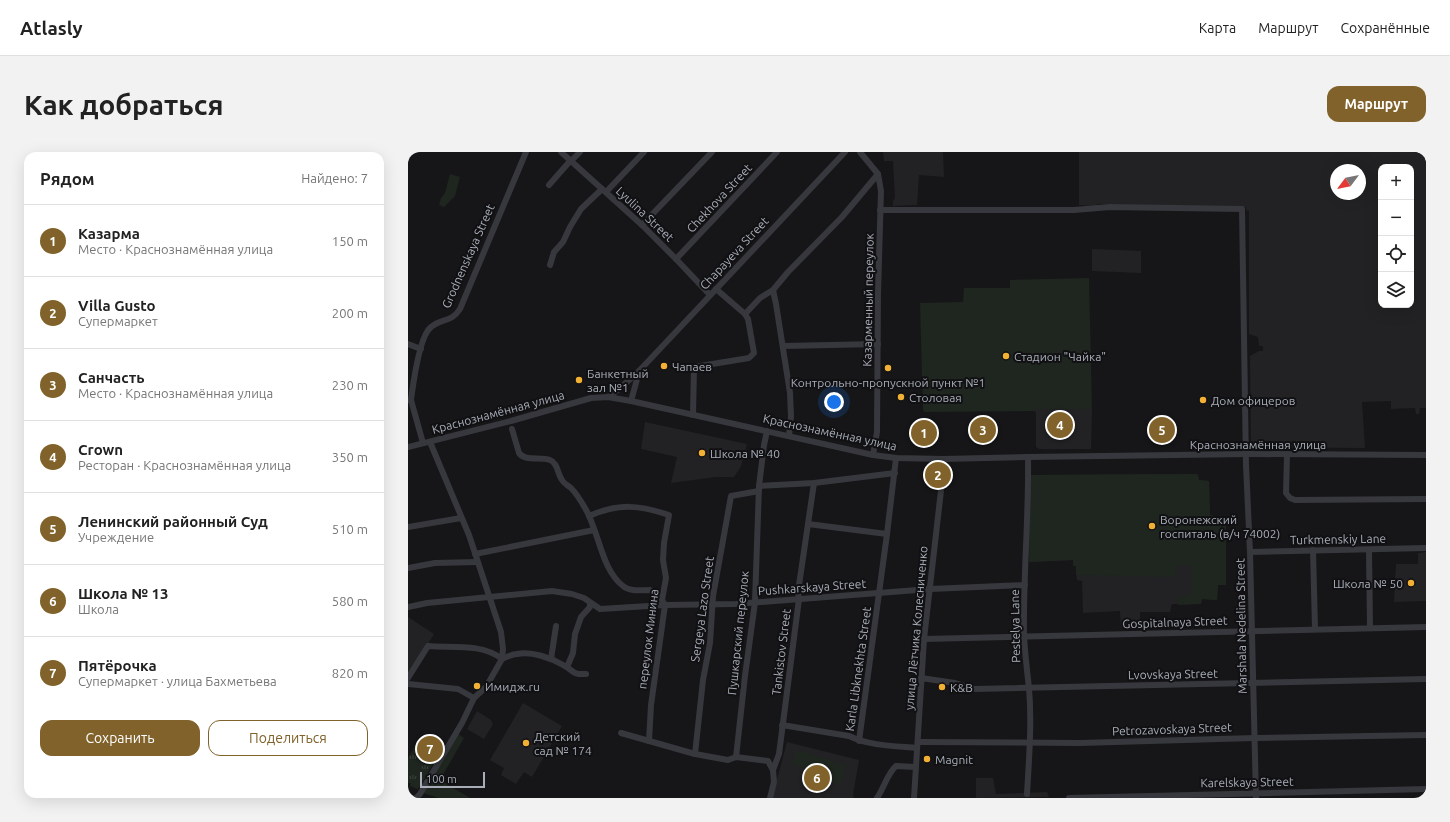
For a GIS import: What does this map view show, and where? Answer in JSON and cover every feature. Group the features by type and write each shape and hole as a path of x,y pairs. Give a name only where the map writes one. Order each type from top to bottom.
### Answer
{"street":[{"name":"Grodnenskaya Street","path":"409,400 426,333 431,327 453,318 460,309 526,152"},
{"name":"Lyulina Street","path":"561,152 642,225 710,295"},
{"path":"549,184 580,152"},
{"path":"550,265 554,252 563,242 581,208 604,191 644,152"},
{"path":"642,225 712,152"},
{"name":"Chekhova Street","path":"676,259 777,152"},
{"name":"Chapayeva Street","path":"608,397 621,388 640,370 845,152"},
{"path":"745,314 760,298 772,290 842,217 878,174 860,152"},
{"name":"Казарменный переулок","path":"873,455 877,432 881,190 878,174"},
{"name":"Marshala Nedelina Street","path":"880,210 1074,210 1110,207 1242,209 1246,454 1253,630 1256,795"},
{"path":"693,415 694,367 749,358 754,353 748,319 745,314 716,289"},
{"path":"772,290 790,393 792,416 789,436"},
{"path":"408,344 421,349"},
{"path":"783,346 878,344"},
{"path":"631,401 640,370"},
{"name":"Краснознамённая улица","path":"408,447 511,421 591,398 608,397 873,455 896,458 943,459 1246,454 1426,455"},
{"path":"409,400 469,535 477,562 491,597 501,632 503,649 502,659 486,687 474,698 453,738 420,794 416,798"},
{"path":"512,429 521,456 526,458 544,457 556,465 562,480 576,494 589,516 604,560 623,587 636,590 650,590 664,603"},
{"name":"Пушкарский переулок","path":"736,758 755,602 759,488 767,431"},
{"path":"1287,455 1286,493 1294,500 1426,499"},
{"name":"Pestelya Lane","path":"1027,794 1030,743 1029,687 1024,637 1028,526 1028,457"},
{"name":"Karla Libknekhta Street","path":"859,741 896,458"},
{"name":"улица Лётчика Колесниченко","path":"914,798 924,639 943,473 943,459"},
{"path":"759,488 894,473"},
{"name":"Tankistov Street","path":"770,798 774,782 773,770 779,754 799,599 798,592 814,483"},
{"name":"Sergeya Lazo Street","path":"695,754 703,680 710,643 716,574 731,496 759,488"},
{"name":"переулок Минина","path":"589,516 625,506 669,515 664,543 663,560 666,578 664,603 651,705 649,741"},
{"path":"408,527 461,518"},
{"path":"808,524 887,534"},
{"path":"475,554 594,530"},
{"name":"Turkmenskiy Lane","path":"1250,552 1426,548"},
{"path":"1313,550 1315,629"},
{"path":"1368,550 1370,628"},
{"path":"408,568 435,563 477,562"},
{"name":"Pushkarskaya Street","path":"590,603 600,610 664,603 713,604 755,602 930,589 1025,585"},
{"path":"408,606 552,591 584,598 590,603 590,607 581,617 575,634 573,653 567,667"},
{"path":"551,659 556,626"},
{"name":"Gospitalnaya Street","path":"924,639 1426,627"},
{"path":"408,678 428,646 486,649 495,653 502,659"},
{"path":"502,659 519,653 530,654 551,659 578,674 586,674"},
{"name":"Lvovskaya Street","path":"921,678 955,683 974,689 1426,679"},
{"path":"408,684 458,689 474,698"},
{"name":"Petrozavoskaya Street","path":"782,725 849,736 859,741 886,746 1426,735"},
{"path":"621,733 695,754 728,760 736,758 768,761 773,770"},
{"path":"877,798 883,790 892,770 896,766 916,767"},
{"name":"Karelskaya Street","path":"1068,798 1256,795 1426,789"}],"shaded area":[{"path":"883,152 943,152 944,177 919,175 917,205 893,206 893,201 895,198 893,161 884,161"},
{"path":"1079,152 1426,152 1426,408 1420,408 1419,414 1416,414 1415,408 1391,409 1391,401 1362,402 1365,448 1251,447 1250,356 1259,351 1263,351 1263,346 1259,346 1258,337 1249,334 1249,211 1246,210 1246,207 1097,204 1097,206 1079,205"},
{"path":"1092,249 1141,251 1141,273 1092,271"},
{"path":"1033,409 1092,409 1091,449 1039,449 1036,447 1036,412 1033,411"},
{"name":"Школа № 40","path":"645,422 747,444 741,466 734,477 716,477 671,483 677,457 641,449"},
{"path":"1030,475 1198,475 1199,480 1209,481 1210,515 1226,520 1226,585 1218,585 1217,600 1202,599 1201,604 1172,604 1170,612 1140,612 1140,627 1121,628 1120,611 1083,613 1082,581 1077,580 1076,566 1073,566 1073,560 1029,562"},
{"name":"Школа № 50","path":"1426,552 1426,601 1394,602 1396,564 1418,564 1418,553"},
{"path":"408,617 434,634 408,677"},
{"name":"Детский сад № 174","path":"523,703 562,726 532,777 524,772 516,784 501,775 504,768 490,760"},
{"path":"477,711 491,720 493,724 484,739 467,729"},
{"path":"787,742 859,760 853,795 854,798 772,798"},
{"path":"976,778 993,778 996,794 1047,792 1049,797 976,798"}],"green space":[{"path":"450,174 460,177 455,196 444,207 439,205 441,198 445,193"},
{"name":"Стадион \"Чайка\"","path":"1089,278 1092,409 925,412 923,410 920,303 963,302 964,288 1010,288 1010,280"},
{"path":"1030,475 1198,475 1199,480 1209,481 1210,515 1226,520 1226,585 1218,585 1217,600 1202,599 1201,604 1178,605 1179,599 1191,592 1192,566 1177,566 1174,577 1076,575 1076,566 1073,566 1073,560 1029,562"},
{"path":"458,734 464,738 440,780 470,798 439,798 423,793"},
{"path":"416,744 431,752 428,755 426,754 421,757 425,765 434,762 418,789 410,786 411,783 408,783 408,758"},
{"path":"796,750 846,765 840,785 792,763"}],"place":[{"name":"Стадион \"Чайка\"","path":"1006,356"},
{"name":"Чапаев","path":"664,366"},
{"name":"Контрольно-пропускной пункт №1","path":"888,368"},
{"name":"Банкетный зал №1","path":"579,380"},
{"name":"Столовая","path":"901,397"},
{"name":"Дом офицеров","path":"1203,400"},
{"name":"Crown","path":"1060,425"},
{"name":"Санчасть","path":"983,430"},
{"name":"Ленинский районный Суд","path":"1162,430"},
{"name":"Казарма","path":"924,433"},
{"name":"Школа № 40","path":"702,453"},
{"name":"Villa Gusto","path":"938,475"},
{"name":"Воронежский госпиталь (в/ч 74002)","path":"1152,526"},
{"name":"Школа № 50","path":"1411,583"},
{"name":"Имидж.ru","path":"477,686"},
{"name":"K&B","path":"942,687"},
{"name":"Детский сад № 174","path":"526,743"},
{"name":"Пятёрочка","path":"430,749"},
{"name":"Magnit","path":"927,759"},
{"name":"Школа № 13","path":"817,778"}]}
